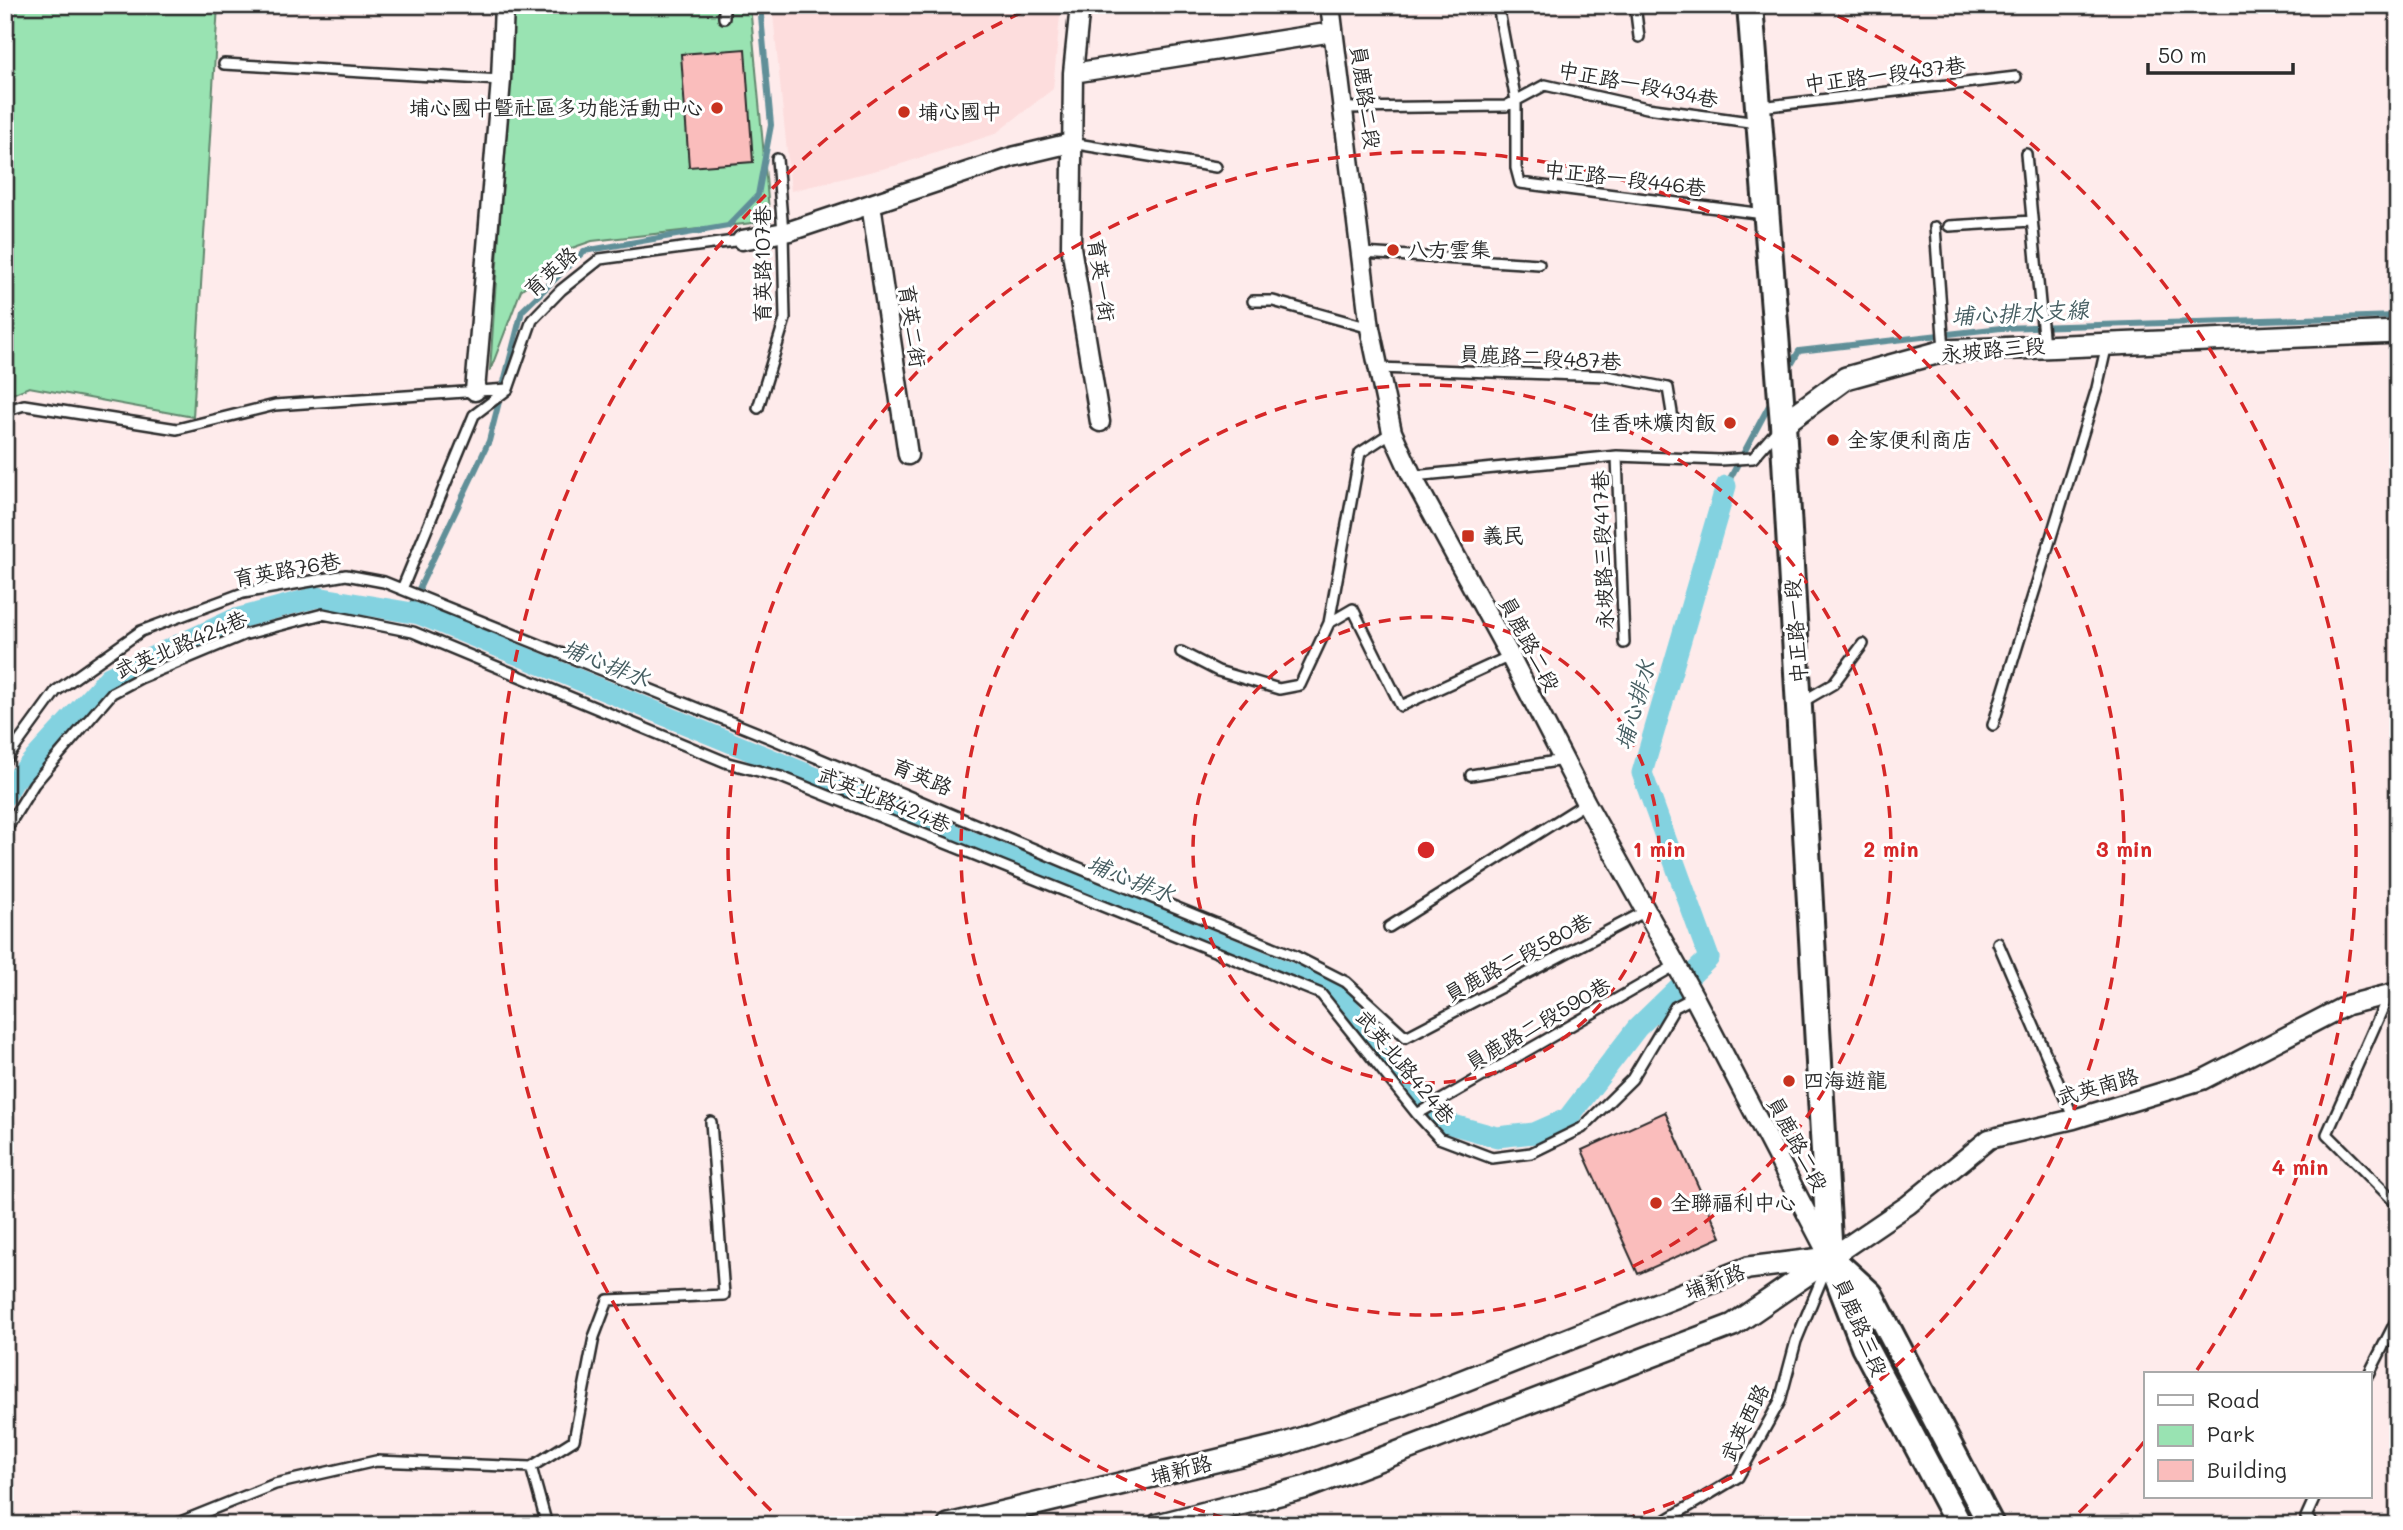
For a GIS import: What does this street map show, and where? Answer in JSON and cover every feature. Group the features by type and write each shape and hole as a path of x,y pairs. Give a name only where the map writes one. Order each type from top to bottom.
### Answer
{"main road":[{"name":"中正路一段","path":"1750,5 1783,424 1830,1258"},
{"name":"員鹿路三段","path":"1830,1258 1864,1346 1959,1525"},
{"name":"員鹿路三段","path":"1830,1258 1870,1294 1991,1525"}],"street":[{"path":"475,391 501,80 504,5"},
{"path":"1071,143 1073,73 1080,5"},
{"name":"員鹿路二段","path":"1330,5 1370,328 1392,432 1412,476 1586,803 1694,997 1830,1258"},
{"path":"1073,73 1333,32"},
{"name":"育英路","path":"742,240 783,232 1012,157 1071,143"},
{"name":"育英一街","path":"1071,143 1071,247 1100,422"},
{"name":"育英二街","path":"871,204 908,455"},
{"name":"永坡路三段","path":"1783,424 1846,378 1944,351 2398,332"},
{"name":"武英南路","path":"1830,1258 1908,1205 1989,1139 2074,1119 2203,1080 2347,1005 2393,993"},
{"name":"埔新路","path":"949,1525 1282,1445 1402,1405 1748,1268 1830,1258"},
{"name":"埔新路","path":"1158,1525 1307,1487 1733,1325 1830,1258"}],"lane":[{"path":"724,5 724,18"},
{"path":"1501,5 1498,6 1516,101"},
{"path":"1635,5 1639,37"},
{"path":"223,64 501,80"},
{"name":"中正路一段437巷","path":"1758,115 2016,78"},
{"name":"中正路一段434巷","path":"1344,108 1506,106 1545,85 1647,108 1758,115"},
{"name":"中正路一段446巷","path":"1516,101 1516,168 1520,183 1766,215"},
{"path":"1071,143 1216,167"},
{"path":"2026,154 2044,346"},
{"name":"育英路107巷","path":"758,408 785,319 783,232 777,159"},
{"path":"1949,226 2032,221"},
{"path":"1936,227 1944,351"},
{"name":"育英路","path":"508,389 532,320 561,290 600,259 742,240"},
{"path":"1362,253 1539,264"},
{"path":"1253,301 1273,301 1370,328"},
{"path":"1993,725 2097,388 2107,343"},
{"name":"員鹿路二段487巷","path":"1378,368 1607,376 1668,388 1673,419"},
{"path":"5,411 24,405 177,429 275,404 508,389"},
{"path":"402,589 474,415 508,389"},
{"name":"永坡路三段","path":"1412,476 1617,456 1720,460 1753,458 1783,424"},
{"path":"1181,652 1218,671 1279,689 1300,685 1329,623 1360,453 1392,432"},
{"name":"永坡路三段417巷","path":"1617,456 1624,643"},
{"name":"育英路76巷","path":"5,761 56,691 141,631 243,593 346,575 384,582 402,589"},
{"name":"育英路","path":"402,589 1296,956 1346,982 1406,1037"},
{"path":"1329,623 1353,609 1401,706 1510,656"},
{"name":"武英北路424巷","path":"5,831 34,783 112,693 140,678 243,635 323,614 413,632 728,763 780,777 1321,994 1439,1138 1492,1158 1531,1153 1582,1128 1632,1079 1675,1007 1694,997"},
{"path":"1800,703 1833,684 1864,644"},
{"path":"1471,775 1563,760"},
{"path":"1389,927 1586,803"},
{"name":"員鹿路二段580巷","path":"1406,1037 1646,911"},
{"path":"1998,943 2074,1119"},
{"name":"員鹿路二段590巷","path":"1418,1114 1676,965"},
{"path":"2393,993 2327,1134 2398,1205"},
{"path":"173,1525 275,1485 376,1461 531,1467 575,1440 594,1338 608,1300 724,1295 711,1122"},
{"name":"武英西路","path":"1658,1525 1738,1477 1780,1401 1796,1341 1830,1258"},
{"path":"2370,1372 2398,1317"},
{"path":"531,1467 547,1525"},
{"path":"2314,1525 2306,1517 2315,1498"}],"shaded area":[{"name":"埔心國中","path":"772,5 1061,5 1053,89 995,134 898,165 791,191"}],"green space":[{"path":"5,5 218,5 193,417 29,387 5,397"},
{"path":"514,5 750,5 770,221 592,241 569,249 521,290 490,371"}],"building":[{"name":"埔心國中暨社區多功能活動中心","path":"745,49 753,162 689,167 681,54"},
{"name":"全聯福利中心","path":"1665,1112 1721,1237 1638,1274 1582,1150"}],"waterway":[{"path":"408,612 489,441 522,311 584,251 728,226 758,195 771,125 760,5"},
{"name":"埔心排水支線","path":"1787,372 1799,351 2001,328 2398,316"},
{"name":"埔心排水支線","path":"1726,486 1772,400"},
{"name":"埔心排水","path":"5,796 14,781 109,677 232,620 317,597 419,614 1338,993 1432,1119 1497,1137 1534,1133 1568,1118 1637,1028 1709,958 1642,773 1726,486"}],"place":[{"name":"埔心國中暨社區多功能活動中心","path":"717,108"},
{"name":"埔心國中","path":"904,112"},
{"name":"八方雲集","path":"1393,250"},
{"name":"佳香味爌肉飯","path":"1730,423"},
{"name":"全家便利商店","path":"1833,440"},
{"name":"義民","path":"1468,536"},
{"name":"四海遊龍","path":"1789,1081"},
{"name":"全聯福利中心","path":"1656,1203"}]}
